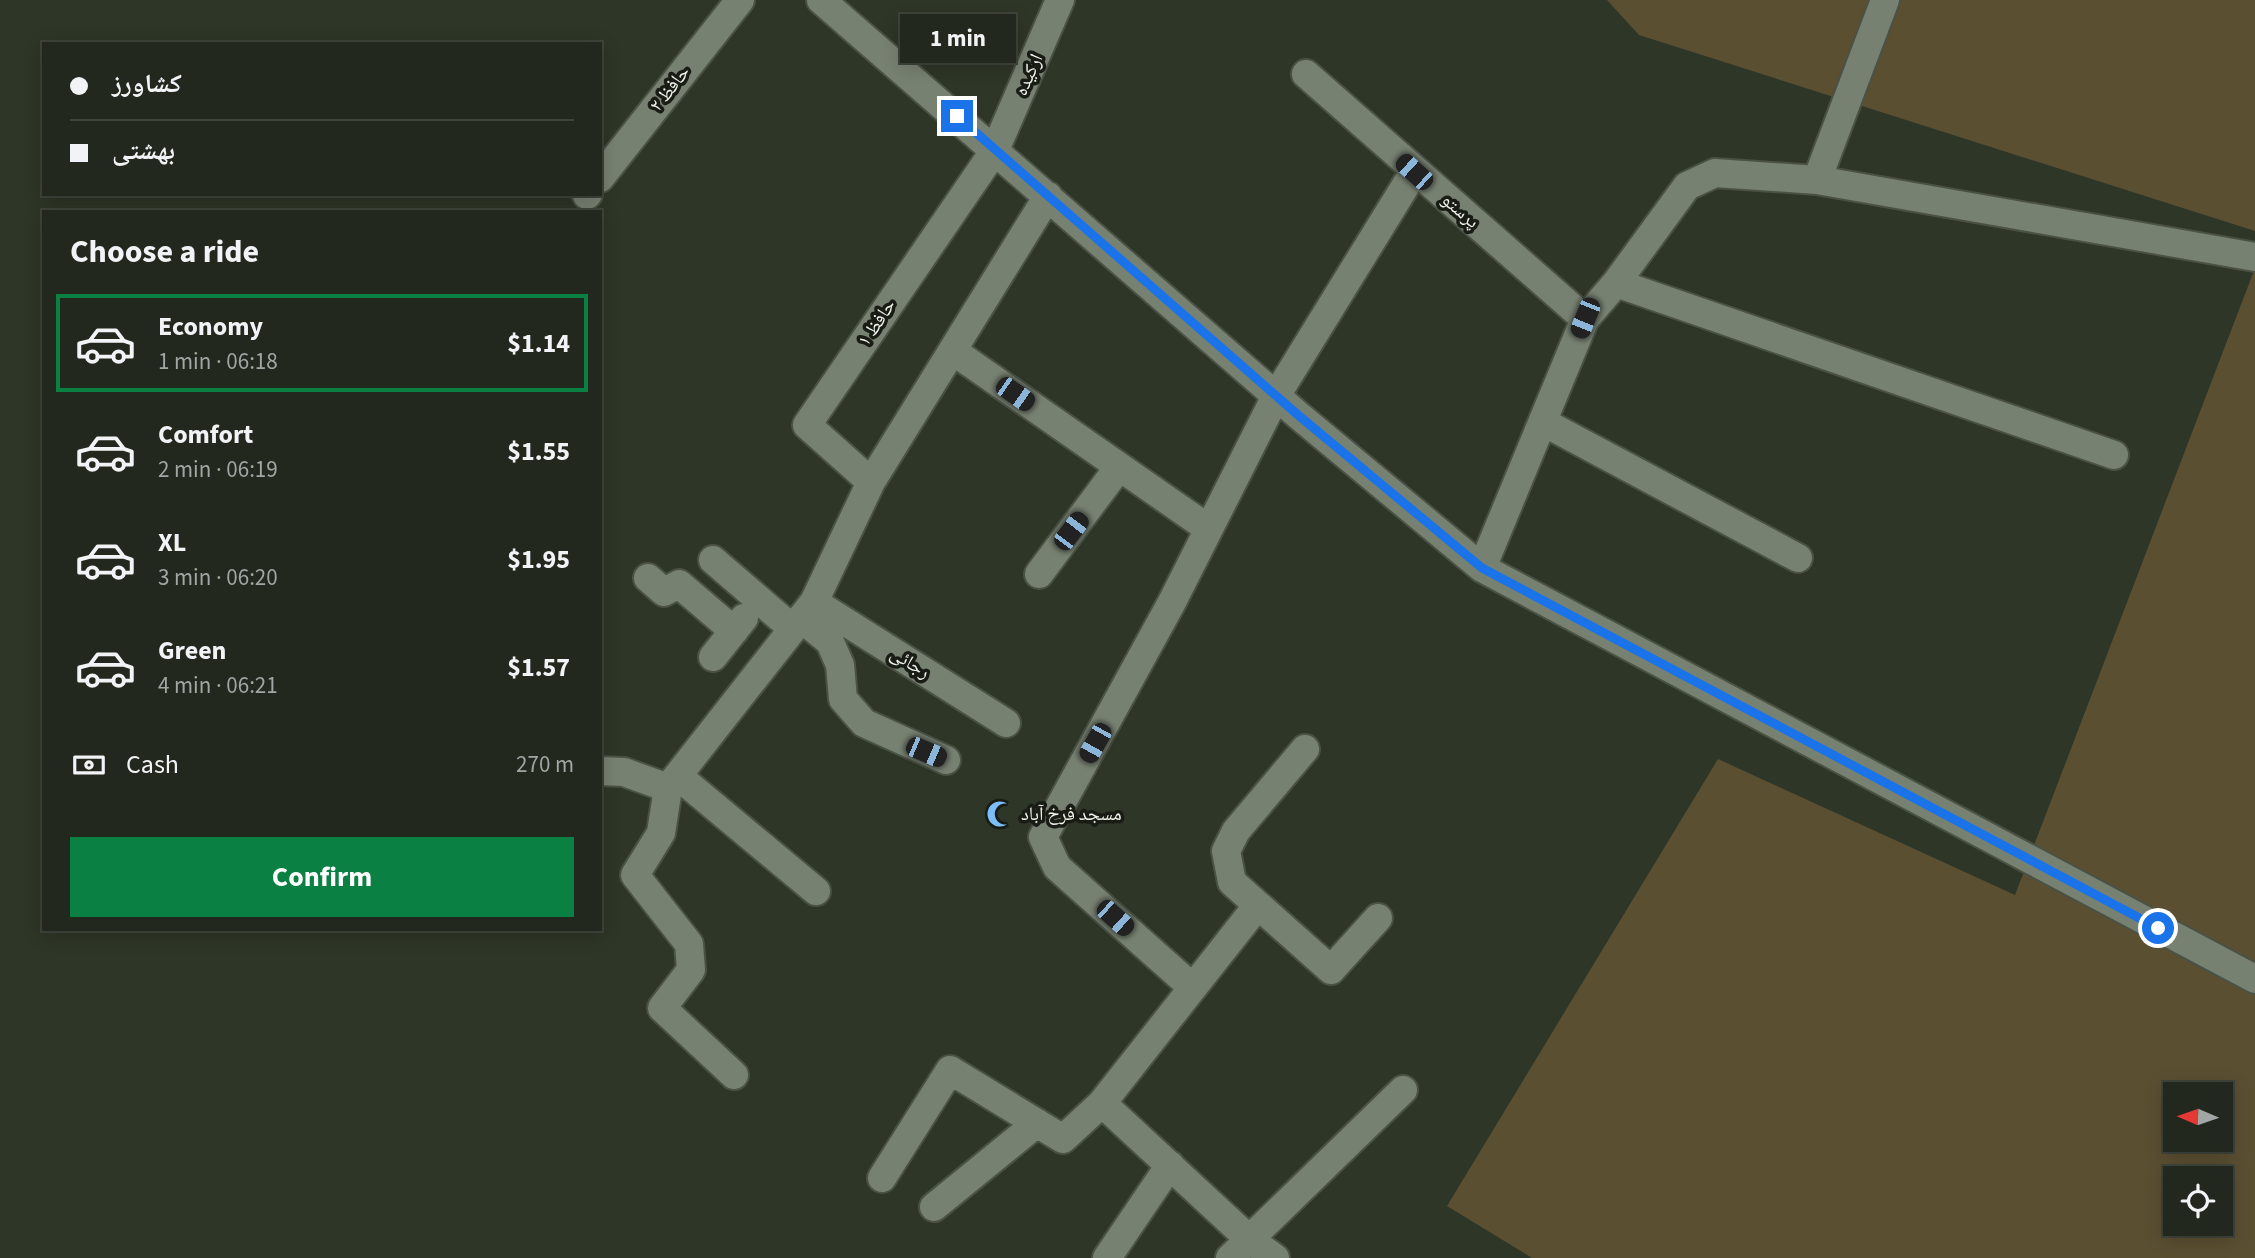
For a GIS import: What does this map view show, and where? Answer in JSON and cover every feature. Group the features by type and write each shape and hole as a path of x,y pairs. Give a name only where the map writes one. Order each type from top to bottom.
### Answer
{"street":[{"name":"حافظ ۲","path":"602,176 740,0"},
{"path":"821,0 1276,396 1482,568 2255,979"},
{"name":"ارکیده","path":"995,150 1060,0"},
{"path":"1817,180 1885,0"},
{"name":"پرستو","path":"1306,74 1414,172 1585,318"},
{"name":"حافظ ۱","path":"871,482 807,425 995,150"},
{"path":"1192,987 1057,867 1043,837 1209,529 1276,396 1414,172"},
{"path":"1482,568 1585,318 1616,284 1687,186 1715,173 1817,180 2252,250"},
{"path":"734,1075 662,1008 691,970 689,944 635,875 660,833 673,782 803,616 871,482 1048,197"},
{"path":"1616,284 2114,455"},
{"path":"953,351 1209,529"},
{"path":"1543,422 1798,558"},
{"path":"1039,574 1119,467"},
{"path":"713,560 759,599 803,616 830,642 840,664 843,699 864,723 946,760"},
{"path":"648,578 664,592 679,583 734,631"},
{"path":"713,657 759,599"},
{"name":"رجائی","path":"803,616 1006,723"},
{"path":"1305,749 1236,831 1226,851 1232,882 1331,970 1378,918"},
{"path":"602,771 624,772 673,782 816,891"},
{"path":"882,1178 950,1070 1063,1139 1102,1103 1258,905"},
{"path":"1240,1248 1403,1090"},
{"path":"1102,1103 1170,1165 1240,1248 1275,1258"},
{"path":"934,1207 1037,1123"},
{"path":"1107,1258 1170,1165"}],"shaded area":[{"path":"1607,0 2255,0 2255,231 1639,35"},
{"path":"2255,268 2255,1258 1532,1258 1447,1206 1718,759 2015,895"}],"place":[{"name":"مسجد فرخ آباد","path":"1000,814"}],"route":[{"path":"957,116 1298,415 1482,568 2158,928"}]}
